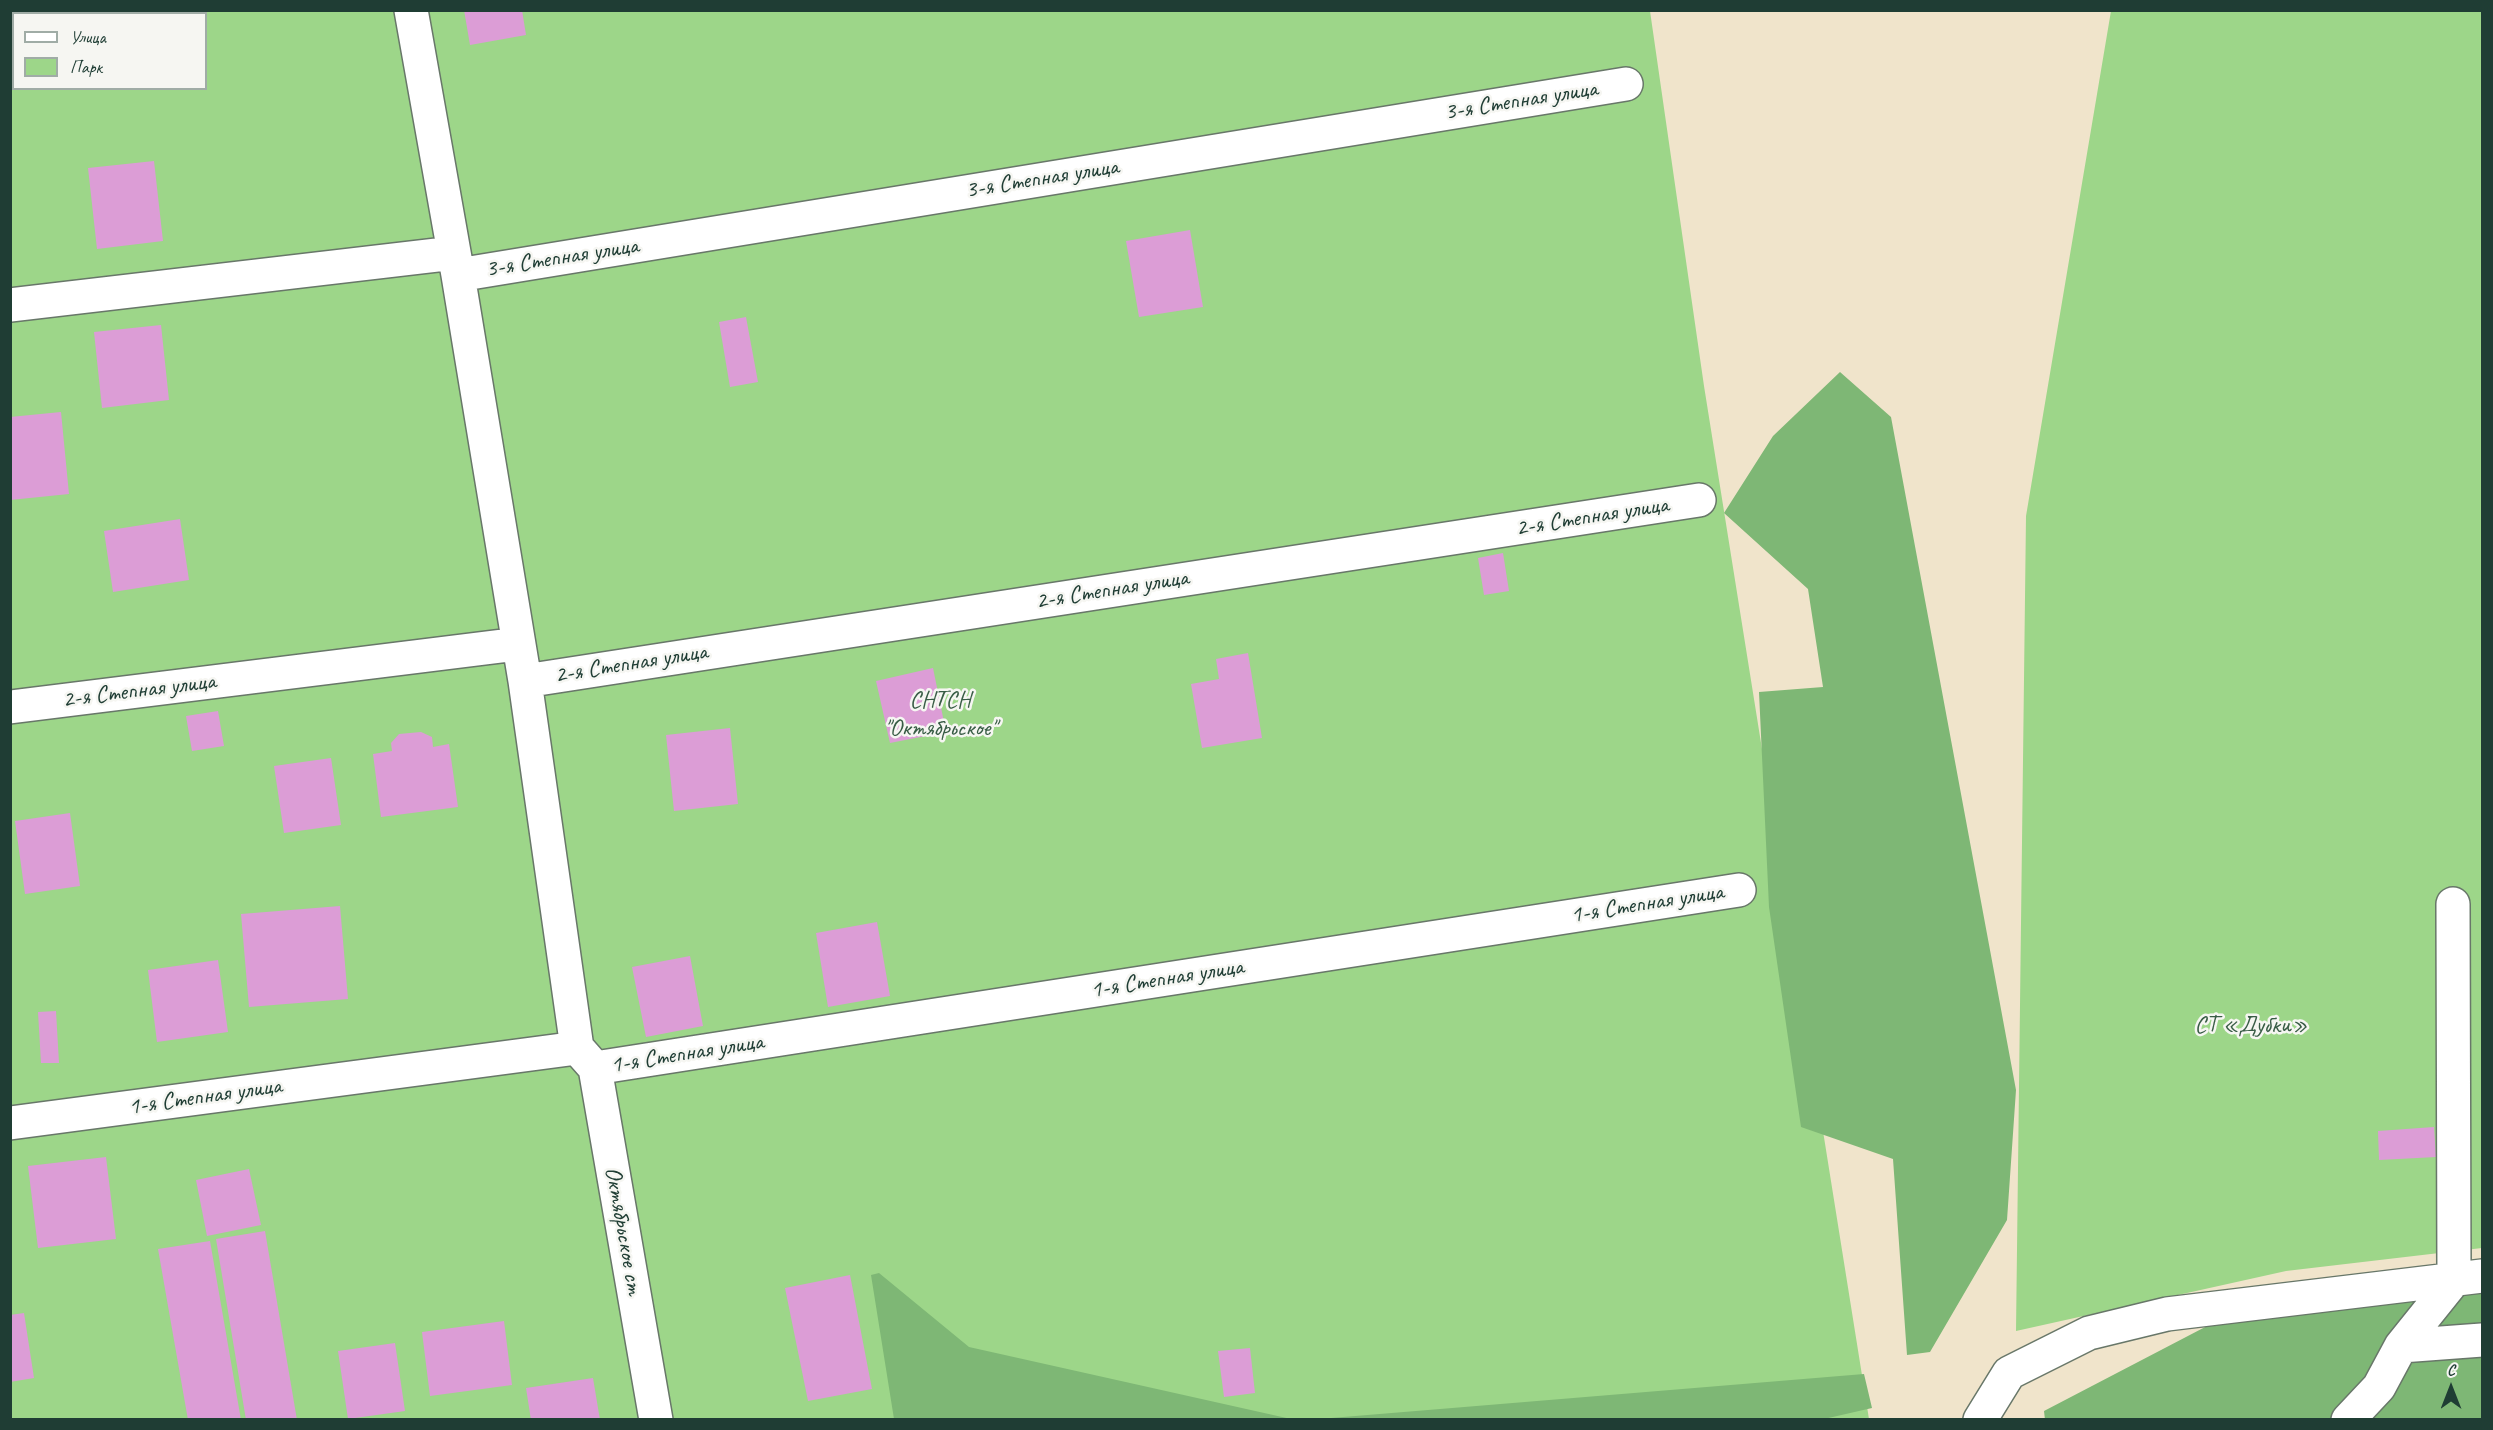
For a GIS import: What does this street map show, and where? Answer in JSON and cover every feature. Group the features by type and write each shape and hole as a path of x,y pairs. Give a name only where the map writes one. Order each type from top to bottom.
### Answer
{"street":[{"name":"Октябрьское ст","path":"411,10 456,264 586,1058 656,1419"},
{"name":"3-я Степная улица","path":"10,305 456,264 1626,84"},
{"name":"2-я Степная улица","path":"525,681 1699,500"},
{"name":"2-я Степная улица","path":"10,707 518,644"},
{"name":"1-я Степная улица","path":"10,1123 586,1058 1739,890"},
{"path":"2348,1419 2379,1387 2401,1346 2468,1278 2453,904"},
{"path":"1980,1419 2009,1373 2089,1333 2168,1314 2468,1278"},
{"path":"2401,1346 2482,1340"}],"green space":[{"name":"СНТСН \"Октябрьское\"","path":"10,11 1650,11 1704,386 1869,1419 11,1419"},
{"name":"СТ «Дубки»","path":"2111,11 2482,11 2482,1248 2286,1271 2016,1331 2026,516"},
{"path":"1840,372 1891,417 2016,1090 2007,1220 1930,1352 1907,1355 1893,1159 1801,1127 1769,907 1759,692 1823,687 1808,589 1724,513 1773,436"},
{"path":"879,1273 969,1347 1291,1419 894,1419 871,1275"},
{"path":"2482,1292 2482,1419 2045,1420 2044,1411 2209,1325"},
{"path":"1864,1374 1872,1408 1824,1419 1319,1419"}],"building":[{"path":"464,10 522,10 526,35 470,45"},
{"path":"154,161 163,241 97,249 88,168"},
{"path":"1190,230 1203,307 1139,317 1126,241"},
{"path":"746,317 758,382 730,387 719,322"},
{"path":"161,325 169,400 102,408 94,332"},
{"path":"61,412 69,494 10,500 10,417"},
{"path":"180,519 189,580 113,592 104,531"},
{"path":"1503,553 1509,591 1484,595 1478,558"},
{"path":"1248,653 1262,738 1202,748 1191,684 1219,679 1216,659"},
{"path":"933,668 946,732 890,743 876,681"},
{"path":"218,711 224,746 192,751 186,716"},
{"path":"730,728 738,804 674,811 666,735"},
{"path":"421,732 432,737 433,747 449,744 458,807 381,817 373,754 392,751 391,743 399,734"},
{"path":"331,758 341,825 284,833 274,766"},
{"path":"70,813 80,886 25,894 15,821"},
{"path":"340,906 348,999 249,1007 241,914"},
{"path":"877,922 890,996 828,1007 816,933"},
{"path":"690,956 703,1026 646,1037 632,967"},
{"path":"218,960 228,1032 157,1042 148,970"},
{"path":"56,1011 59,1063 41,1063 38,1012"},
{"path":"2434,1127 2436,1157 2379,1160 2378,1131"},
{"path":"106,1157 116,1239 38,1248 28,1166"},
{"path":"249,1169 261,1225 207,1236 196,1180"},
{"path":"265,1231 297,1420 246,1420 216,1239"},
{"path":"210,1241 241,1420 188,1420 158,1249"},
{"path":"850,1275 872,1389 808,1401 785,1288"},
{"path":"24,1313 34,1378 10,1382 10,1315"},
{"path":"504,1321 512,1385 430,1396 422,1332"},
{"path":"395,1343 405,1411 348,1419 338,1351"},
{"path":"1250,1348 1255,1393 1224,1397 1218,1351"},
{"path":"593,1378 600,1420 531,1420 526,1388"}]}
